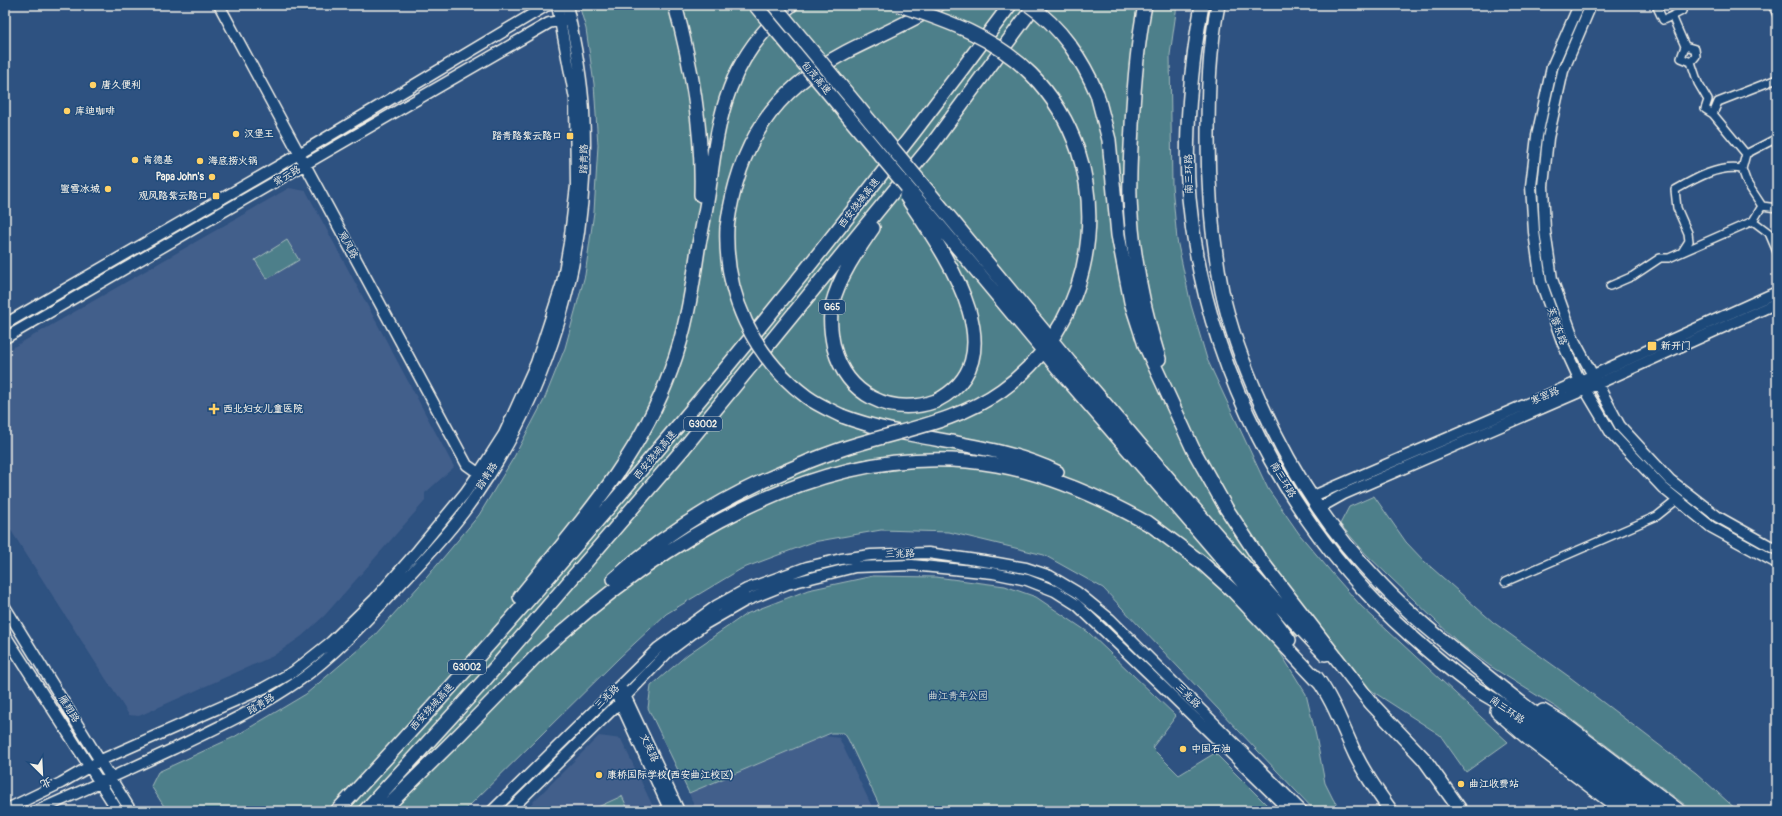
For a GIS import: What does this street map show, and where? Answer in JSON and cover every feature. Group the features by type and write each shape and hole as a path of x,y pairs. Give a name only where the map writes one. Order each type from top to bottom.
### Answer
{"highway":[{"path":"675,5 690,63 698,122 701,181 698,250"},
{"name":"包茂高速","path":"755,5 876,151"},
{"path":"774,5 1067,369 1270,614 1321,684 1336,709 1357,758 1391,811"},
{"path":"428,711 595,505 616,477 643,434 665,386 677,353 690,303 717,132 729,88 735,73 752,44 772,22 791,5"},
{"path":"382,811 599,593 638,559 698,516 761,482 816,458 965,411 994,396 1028,369 1049,344 1068,312 1082,273 1085,261 1089,224 1085,179 1078,153 1068,128 1052,101 1032,76 994,44 955,24 899,5"},
{"path":"938,5 831,60 804,78 782,99 760,128 743,160 733,188 727,227 727,254 732,282 740,310 755,341 772,365 792,385 808,398 842,416 882,429 957,443 1033,463 1102,494 1154,527 1202,563 1233,591 1321,684"},
{"name":"西安绕城高速","path":"336,811 576,548 678,427 861,200 1010,5"},
{"path":"1029,5 1053,26 1072,49 1086,70 1097,94 1109,140 1118,235 1131,302 1145,345 1194,450 1215,490 1237,526 1364,694"},
{"name":"西安绕城高速","path":"365,811 482,684 673,460 919,160 1035,5"},
{"path":"1145,5 1137,54 1134,92 1130,199 1135,248 1144,300 1155,345 1174,406"},
{"name":"南三环路","path":"1202,5 1190,114 1188,162 1192,228 1203,283 1218,339 1236,390 1265,450 1302,511 1338,560 1371,598 1409,634 1476,690 1558,739 1662,811"},
{"name":"南三环路","path":"1218,5 1208,92 1210,210 1214,245 1223,293 1240,351 1258,397 1277,435 1318,508 1340,536 1398,602 1490,678 1558,739 1644,811"},
{"path":"876,151 962,251 1286,612 1424,759 1458,807"},
{"name":"G65","path":"876,151 951,268 962,291 970,315 974,349 968,369 957,386 936,401 914,407 899,407 886,404 867,395 851,380 843,369 835,350 831,330 832,306 842,278 867,237 919,160"},
{"path":"534,658 594,604 635,573 674,547 719,522 786,490 863,466 903,460 932,459 965,460 997,465 1029,472 1061,483 1134,516 1154,527"},
{"path":"1490,678 1563,723 1679,811"},
{"path":"1476,690 1485,700 1530,740 1623,811"}],"street":[{"name":"观风路","path":"219,5 467,465 483,476"},
{"name":"紫云路","path":"5,324 299,154 546,6 551,5"},
{"name":"踏青路","path":"37,811 239,718 299,681 326,660 351,636 413,571 463,513 504,434 536,363 562,283 569,243 576,186 575,114 572,86 557,5"},
{"name":"踏青路","path":"5,810 61,783 101,760 264,688 293,672 331,642 374,600 466,493 483,476 510,441 538,383 562,314 578,246 585,161 584,112 581,76 567,5"},
{"name":"芙蓉东路","path":"1579,5 1552,67 1537,136 1531,186 1534,232 1541,282 1563,344 1583,385 1611,433 1658,483 1677,500 1711,526 1777,563"},
{"name":"芙蓉东路","path":"1591,5 1563,70 1548,138 1543,186 1545,231 1552,279 1574,340 1620,426 1670,480 1718,517 1777,550"},
{"path":"1656,5 1663,20 1682,11 1680,5"},
{"path":"1772,5 1777,15"},
{"path":"1672,16 1685,46 1681,58 1691,62 1698,83 1708,100 1718,102 1777,79"},
{"name":"紫云路","path":"5,338 549,23 570,18"},
{"path":"1685,46 1695,49 1696,56 1691,62"},
{"path":"1708,100 1705,109 1713,114 1746,154"},
{"path":"1713,114 1718,102"},
{"path":"1777,138 1746,154 1742,169 1747,183 1762,206 1777,208"},
{"path":"1682,252 1689,241 1688,233 1677,208 1675,190 1699,176 1731,167 1742,169"},
{"path":"1610,286 1633,276 1660,258 1669,258 1753,221 1762,206"},
{"path":"1753,221 1769,233 1777,252"},
{"name":"寒窑路","path":"1318,508 1344,494 1583,385 1777,292"},
{"name":"寒窑路","path":"1595,379 1777,303"},
{"name":"寒窑路","path":"1311,497 1583,385"},
{"path":"1505,582 1657,516 1677,500"},
{"name":"三兆路","path":"492,811 658,648 716,606 747,589 807,567 841,559 864,556 928,553 1026,568 1050,576 1094,604 1302,811"},
{"name":"三兆路","path":"509,811 623,699 669,651 704,624 745,601 787,584 855,567 912,565 993,573 1027,580 1055,591 1077,605 1290,811"},
{"name":"雁翔路","path":"5,607 101,760 131,811"},
{"name":"雁翔路","path":"5,635 118,811"},
{"name":"文英路","path":"617,688 679,811"},
{"name":"文英路","path":"623,699 670,811"}],"shaded area":[{"name":"西北妇女儿童医院","path":"289,188 306,191 454,467 425,493 425,501 325,615 302,636 273,656 139,716 129,715 5,521 5,352"},
{"name":"康桥国际学校(西安曲江校区)","path":"599,736 621,739 655,811 524,811"},
{"path":"825,736 839,738 874,811 696,811 689,793"}],"green space":[{"path":"579,5 1177,5 1170,55 1172,185 1177,240 1191,305 1207,359 1268,489 1300,535 1361,606 1508,742 1466,772 1440,735 1375,693 1356,678 1316,623 1278,649 1306,694 1325,783 1341,811 1315,811 1103,588 1044,555 949,532 881,530 813,542 741,569 666,614 619,658 464,811 167,811 151,786 158,772 234,737 306,694 373,637 427,577 479,515 514,457 544,400 565,348 585,275 594,212 598,145 594,84 586,29"},
{"path":"287,240 299,260 267,279 255,260"},
{"path":"1374,496 1406,542 1424,561 1493,622 1571,678 1696,773 1738,811 1693,811 1557,708 1490,666 1459,643 1366,554 1340,524 1349,507"},
{"name":"曲江青年公园","path":"873,576 936,577 1005,586 1036,597 1088,632 1176,716 1152,748 1179,775 1215,753 1273,811 882,811 844,733 831,733 689,793 648,708 651,686 688,654 746,614 808,590"},
{"path":"622,796 629,811 589,811"}],"place":[{"name":"唐久便利","path":"93,85"},
{"name":"库迪咖啡","path":"67,111"},
{"name":"汉堡王","path":"236,134"},
{"name":"踏青路紫云路口","path":"570,136"},
{"name":"肯德基","path":"135,160"},
{"name":"海底捞火锅","path":"200,161"},
{"name":"Papa John's","path":"212,177"},
{"name":"蜜雪冰城","path":"108,189"},
{"name":"观风路紫云路口","path":"216,196"},
{"name":"新开门","path":"1652,346"},
{"name":"西北妇女儿童医院","path":"214,409"},
{"name":"中国石油","path":"1183,749"},
{"name":"康桥国际学校(西安曲江校区)","path":"599,775"},
{"name":"曲江收费站","path":"1461,784"}]}
